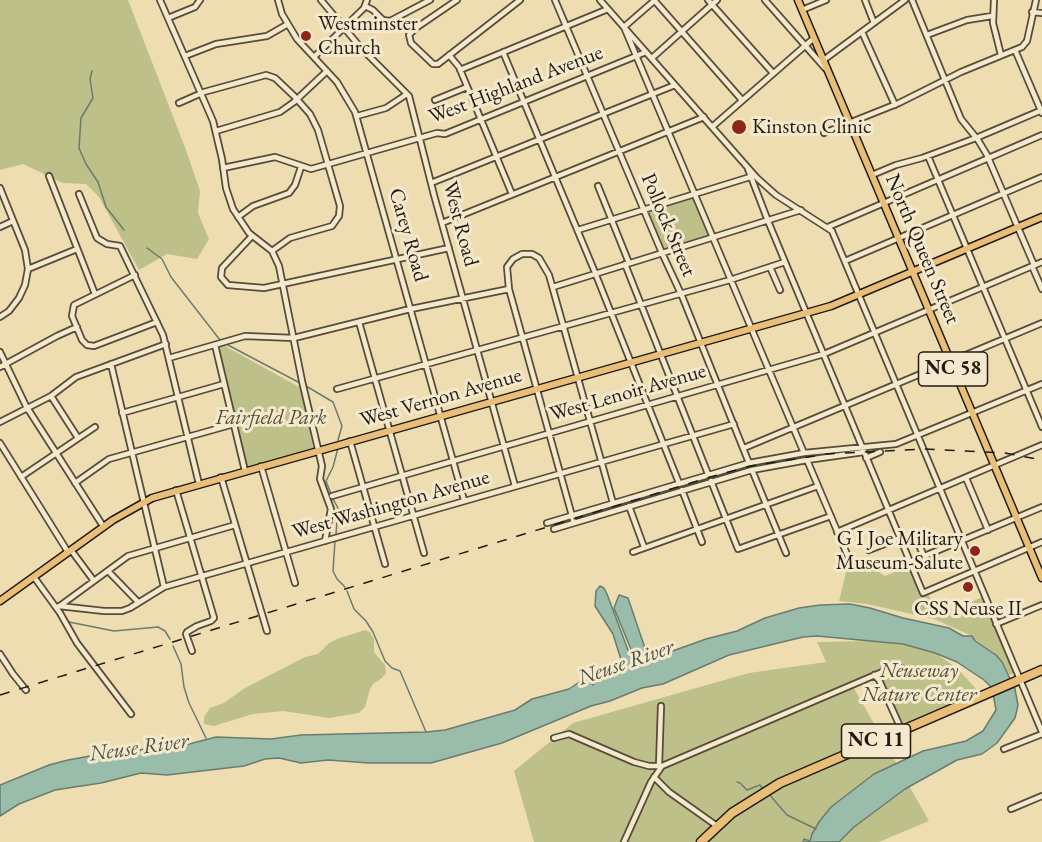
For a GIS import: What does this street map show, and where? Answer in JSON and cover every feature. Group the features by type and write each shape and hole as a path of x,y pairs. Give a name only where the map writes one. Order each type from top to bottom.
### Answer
{"highway":[{"name":"NC 11","path":"701,842 717,826 769,789 1042,670"}],"main road":[{"name":"North Queen Street","path":"798,0 1042,578"},
{"name":"West Vernon Avenue","path":"0,601 104,526 144,501 221,477 837,304 1042,217"}],"street":[{"path":"160,0 216,131 226,189 238,218 252,236 272,251 279,266 322,466 320,479 331,512 325,541"},
{"path":"168,18 192,9 200,0"},
{"name":"Carey Road","path":"278,0 297,39 346,94 357,116 464,500"},
{"name":"West Road","path":"321,0 344,28 407,94 421,138 431,183 515,486"},
{"path":"314,57 365,6 367,0"},
{"path":"365,6 383,20 390,21 429,0"},
{"path":"457,0 412,30 409,37 411,43 433,64 438,64 520,0"},
{"name":"Pollock Street","path":"555,0 681,294 749,463"},
{"path":"600,0 769,190 832,231 1042,733 1004,749"},
{"path":"624,27 654,0 742,100"},
{"path":"651,58 710,2 717,0"},
{"path":"765,0 827,70"},
{"path":"802,10 826,0"},
{"path":"865,0 874,23"},
{"path":"825,59 905,0"},
{"path":"912,0 961,119 988,158 1042,289"},
{"path":"994,0 992,16 1001,55"},
{"path":"824,133 895,105 945,80 1015,50 1026,43 1036,0"},
{"path":"710,2 773,74"},
{"path":"460,70 608,9"},
{"path":"1032,12 1042,14"},
{"path":"927,35 967,20 992,16"},
{"path":"184,56 216,44 267,36 288,24"},
{"path":"624,27 804,453"},
{"path":"862,32 895,105"},
{"path":"712,127 814,38"},
{"path":"872,175 976,138 1042,111 1015,50"},
{"path":"503,52 578,230 679,483"},
{"name":"West Highland Avenue","path":"223,168 273,157 311,169 437,133 445,134 646,52"},
{"path":"449,55 460,70 512,194"},
{"path":"216,131 276,114 297,99 327,71"},
{"path":"179,102 201,93 266,75 274,78 297,99 316,124 340,208 336,222 328,228 290,238 272,251"},
{"path":"431,183 675,85"},
{"path":"435,100 467,87"},
{"path":"357,116 386,108 407,94"},
{"path":"442,223 704,117"},
{"path":"828,227 1042,135"},
{"path":"928,156 1042,427"},
{"path":"238,218 252,206 289,193 295,185 301,166"},
{"path":"748,169 923,593 1042,542"},
{"path":"49,177 95,294"},
{"path":"578,230 750,177"},
{"path":"845,261 1042,177"},
{"path":"598,186 612,219 641,305 708,474"},
{"path":"0,188 25,250 28,269 25,285 19,298 0,317"},
{"path":"79,194 96,236 105,243 120,246 157,322 169,358 199,484"},
{"path":"553,287 801,210"},
{"path":"0,226 13,221"},
{"path":"252,236 223,266 221,273 223,281 234,286 259,288 449,248"},
{"path":"28,269 77,249"},
{"path":"574,523 509,289 507,267 516,257 524,253 534,255 542,261 553,287 613,503"},
{"path":"337,389 681,294 785,262"},
{"name":"West Lenoir Avenue","path":"333,496 824,354 1042,262"},
{"path":"770,267 780,290"},
{"path":"135,275 79,301 73,307 72,316 83,342 94,346 157,322"},
{"path":"169,358 247,336 294,338 411,309 509,289"},
{"path":"359,322 424,553"},
{"path":"744,448 1042,323"},
{"path":"0,367 77,327"},
{"path":"0,422 51,396 76,377 165,344"},
{"path":"215,345 245,471"},
{"path":"0,352 27,408 104,526"},
{"path":"111,364 164,587"},
{"path":"122,413 224,384"},
{"path":"554,529 752,470 864,452 896,444 1042,384"},
{"path":"51,396 78,438"},
{"path":"75,483 109,459 234,424"},
{"name":"West Washington Avenue","path":"58,607 116,612 128,609 164,587 734,424"},
{"path":"21,477 94,427"},
{"path":"350,441 385,564"},
{"path":"0,443 70,551 93,581"},
{"path":"837,532 1042,446"},
{"path":"546,523 749,463 804,453 880,452"},
{"path":"807,460 849,559"},
{"path":"261,466 295,583"},
{"path":"752,470 786,553"},
{"path":"221,477 267,631"},
{"path":"966,478 988,530"},
{"path":"711,481 738,549 831,516"},
{"path":"633,552 818,486"},
{"path":"176,490 214,618 187,632 192,651"},
{"path":"682,490 702,542"},
{"path":"629,506 644,547"},
{"path":"910,562 1042,507"},
{"path":"58,607 128,556 235,525"},
{"path":"869,550 900,538"},
{"path":"918,543 924,557"},
{"path":"108,571 138,602"},
{"path":"34,577 58,607 76,643 131,714"},
{"path":"996,624 1042,605"},
{"path":"0,654 26,690"},
{"path":"554,738 566,733 575,735 634,762 660,766 894,667 903,669"},
{"path":"874,675 879,680 902,731"},
{"path":"624,842 660,766 661,706"},
{"path":"654,777 669,792 717,826"},
{"path":"1011,808 1042,796"}],"green space":[{"path":"0,0 128,0 200,191 198,213 209,239 197,259 167,254 139,270 99,197 86,184 63,183 23,164 0,170"},
{"path":"692,196 709,237 663,251 646,211"},
{"name":"Fairfield Park","path":"223,345 301,388 314,452 246,470 218,346"},
{"path":"855,562 871,567 885,576 909,566 922,596 928,594 937,609 955,614 959,608 982,597 1014,673 1010,675 970,635 934,619 867,604 839,601 848,564"},
{"path":"365,630 370,632 374,639 374,652 385,665 386,673 373,684 365,707 359,713 329,718 283,711 253,714 214,726 204,724 204,717 210,708 224,703 245,688 305,657 318,654 329,643"},
{"name":"Neuseway Nature Center","path":"867,641 903,644 935,653 957,668 979,692 902,725 877,673 851,683 929,821 879,842 534,842 514,771 573,723 749,673 826,662 817,642"}],"water":[{"name":"Neuse River","path":"600,586 607,594 631,658 642,662 706,639 737,631 765,618 799,608 820,605 850,604 949,628 963,636 972,636 975,641 996,655 1002,662 1015,689 1018,705 1015,718 997,743 982,754 957,760 905,789 854,827 839,842 803,842 804,839 810,841 819,822 831,807 874,774 923,751 966,741 983,731 996,710 992,688 984,680 957,662 903,644 817,636 803,637 729,655 663,684 642,688 591,706 502,743 431,763 369,763 328,760 301,763 279,758 265,759 244,766 167,775 141,773 101,783 55,790 19,804 0,816 0,785 49,765 68,760 151,748 166,750 216,737 271,739 301,735 445,730 515,710 532,699 569,689 581,681 585,675 593,685 602,674 618,671 623,666 613,634 595,606 596,591"},
{"path":"619,595 628,598 647,654 635,659 614,608"}],"waterway":[{"path":"92,71 90,79 93,98 81,118 79,148 98,182 106,207 124,230"},
{"path":"147,248 162,259 171,277 220,340"},
{"path":"226,344 300,383"},
{"path":"306,386 333,402 342,426 338,440"},
{"path":"331,494 326,481 338,448"},
{"path":"333,499 338,508 336,534"},
{"path":"335,541 333,571 345,587"},
{"path":"347,591 354,609 373,632 385,661 392,668 400,671 426,732"},
{"path":"69,622 114,631 158,627 165,631 170,639"},
{"path":"173,646 181,664 189,703 206,738"},
{"path":"737,782 747,790 760,785 764,790"},
{"path":"768,793 787,815 816,829"}],"railway":[{"path":"0,695 751,466 827,454 923,449 1005,453 1042,460"}],"place":[{"name":"Westminster Church","path":"306,36"},
{"name":"Kinston Clinic","path":"739,127"},
{"name":"G I Joe Military Museum-Salute","path":"975,551"},
{"name":"CSS Neuse II","path":"968,587"}]}
